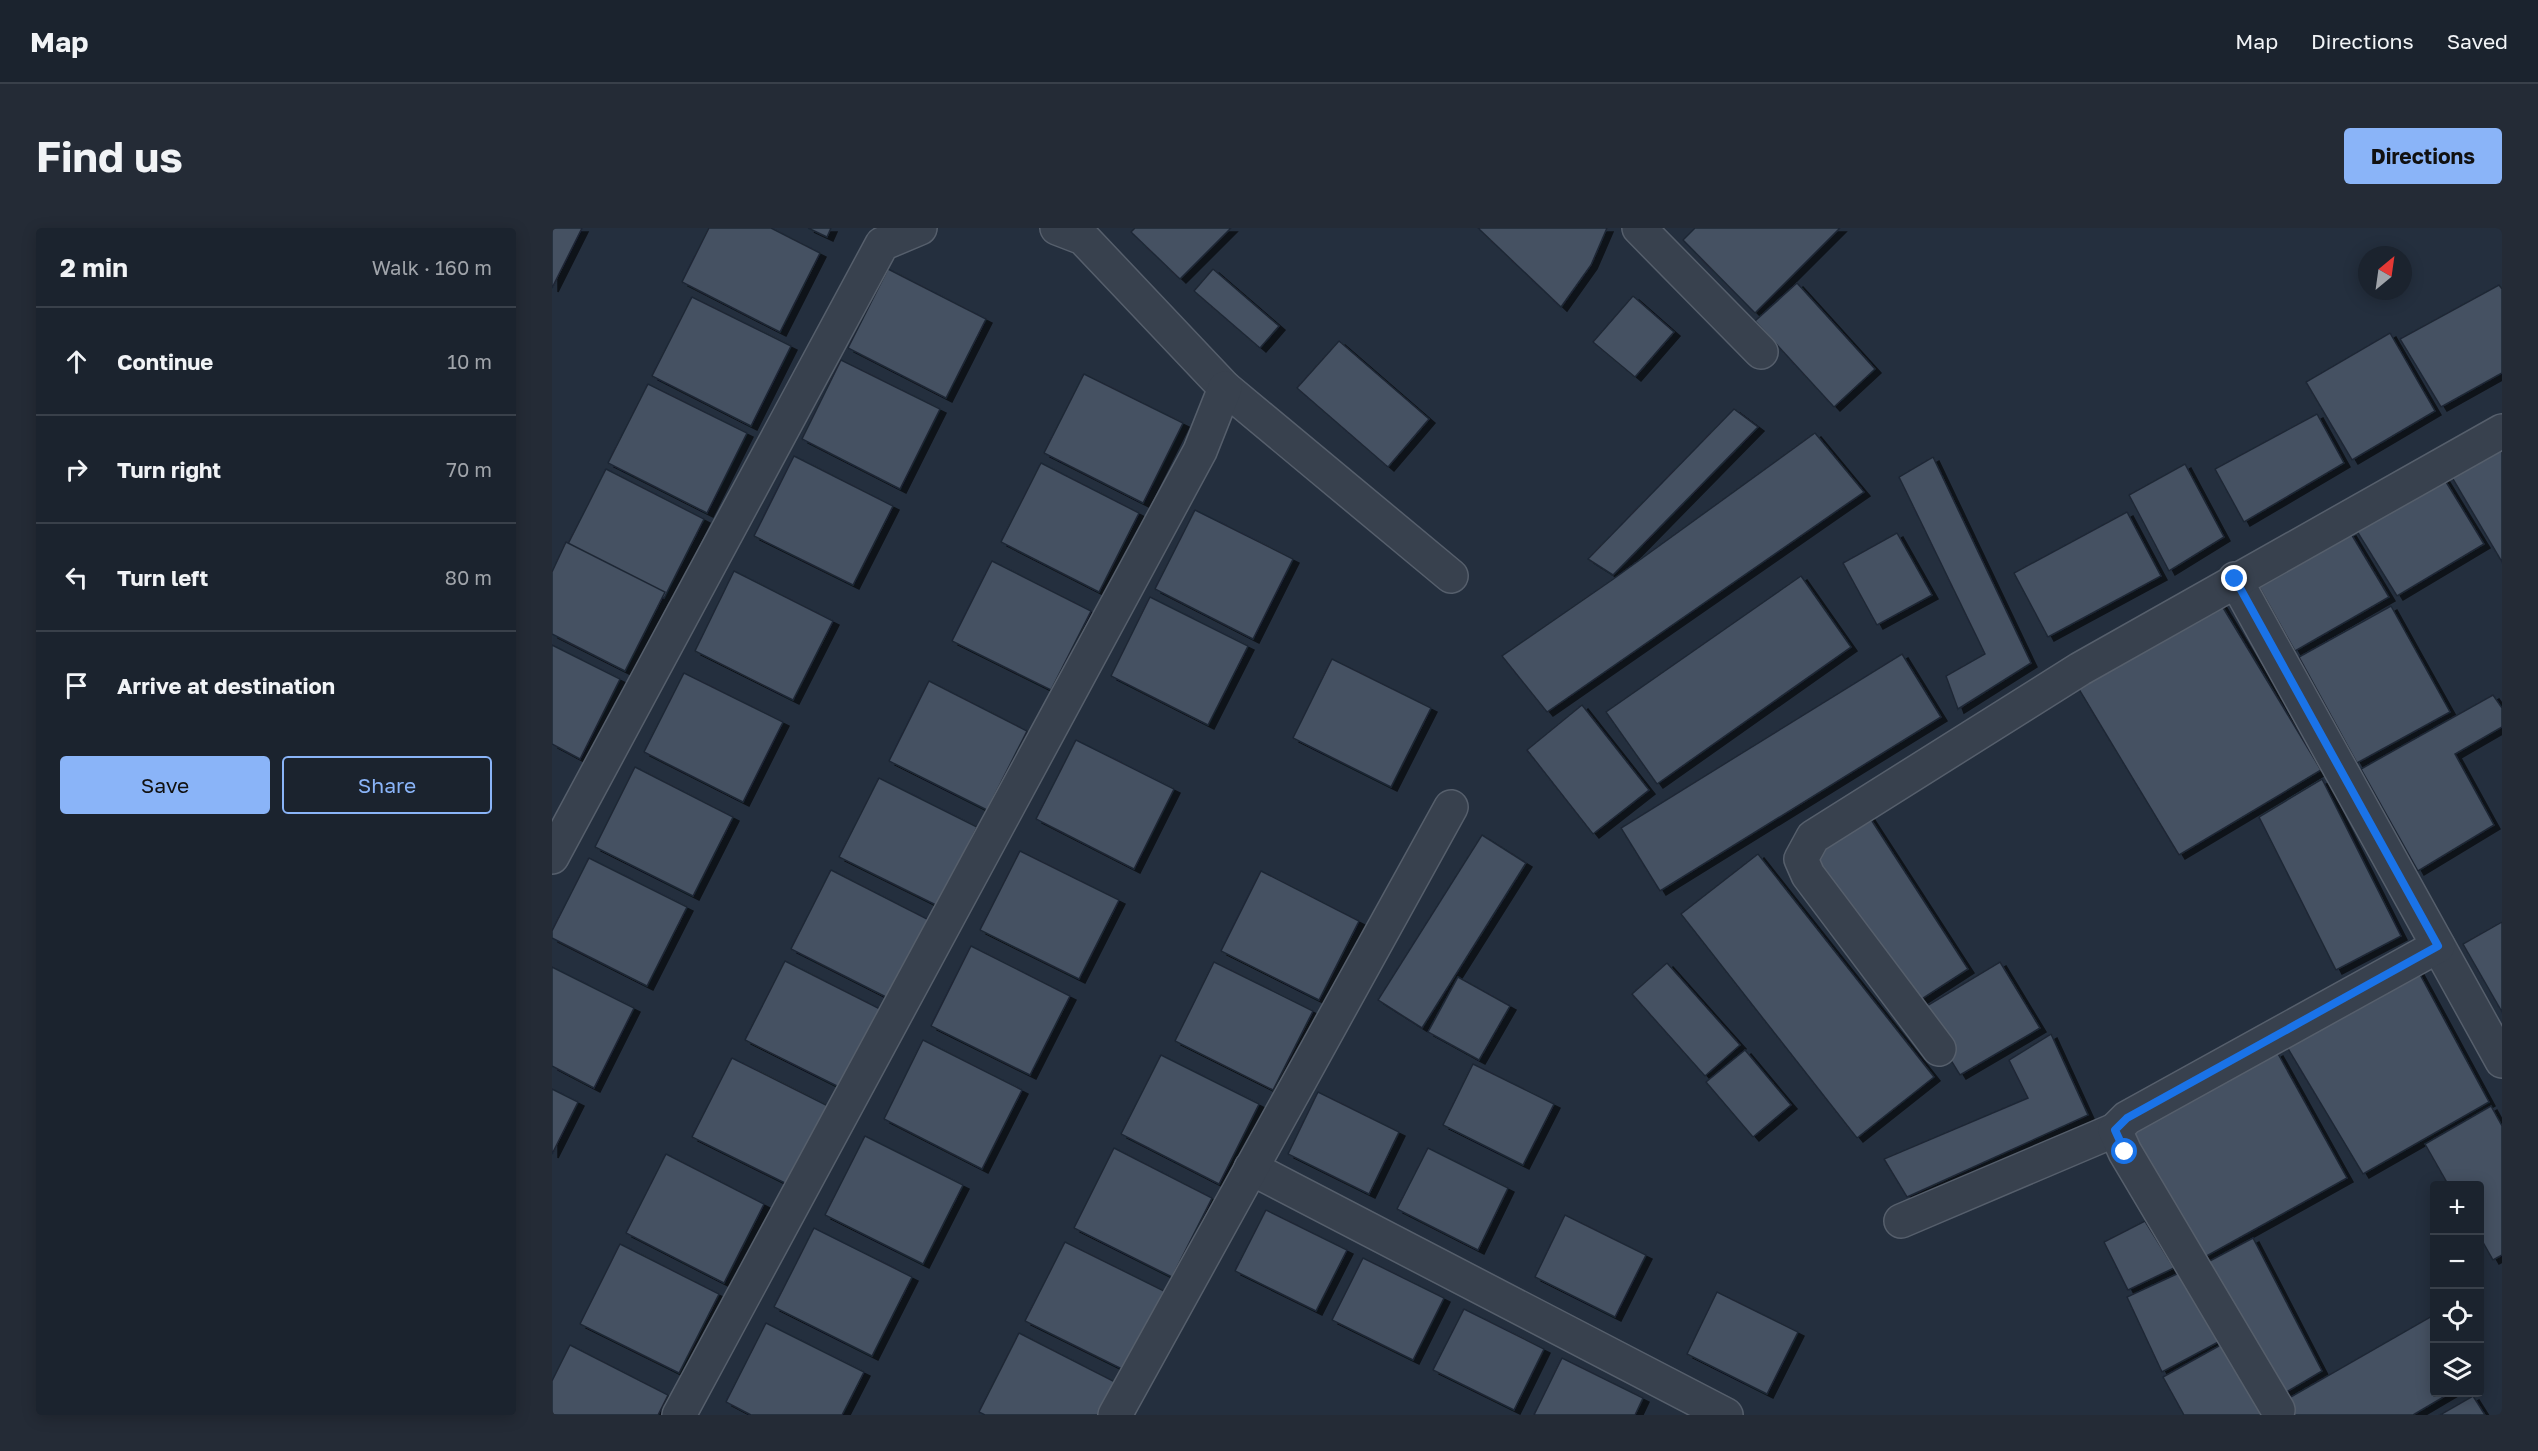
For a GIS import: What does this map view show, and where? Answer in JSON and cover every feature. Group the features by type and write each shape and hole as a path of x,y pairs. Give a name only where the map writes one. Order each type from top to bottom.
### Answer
{"street":[{"path":"552,857 882,244 920,228"},
{"path":"1639,228 1761,352"},
{"path":"1078,232 1225,388 1450,576"},
{"path":"680,1415 1200,451 1225,388"},
{"path":"1939,1049 1808,875 1801,859 1813,837 2080,669 2235,579 2502,431"},
{"path":"2235,579 2502,1061"},
{"path":"1115,1415 1451,807"},
{"path":"1901,1221 2115,1130 2127,1118 2438,946"},
{"path":"2115,1130 2125,1152 2278,1410"},
{"path":"1251,1168 1726,1415"}],"building":[{"path":"552,228 582,228 552,288"},
{"path":"709,228 771,228 820,253 780,332 682,282"},
{"path":"808,228 831,228 827,237"},
{"path":"1135,228 1231,228 1180,279 1131,232"},
{"path":"1478,228 1607,228 1591,265 1561,307"},
{"path":"1695,228 1840,228 1755,313 1683,240"},
{"path":"888,269 986,319 946,398 848,348"},
{"path":"1213,269 1279,326 1260,348 1194,291"},
{"path":"1797,283 1875,369 1834,407 1755,321"},
{"path":"2499,285 2502,289 2502,373 2441,407 2400,339"},
{"path":"1633,296 1674,332 1635,377 1593,342"},
{"path":"692,297 791,346 751,426 652,376"},
{"path":"2390,333 2435,411 2352,460 2306,382"},
{"path":"1339,341 1429,419 1388,467 1297,388"},
{"path":"841,360 940,409 900,489 802,439"},
{"path":"1084,374 1183,423 1143,503 1044,453"},
{"path":"648,384 747,433 707,513 608,463"},
{"path":"1734,409 1758,427 1613,575 1588,559"},
{"path":"2317,414 2344,463 2244,522 2215,469"},
{"path":"1815,433 1864,492 1547,712 1502,656 1612,580"},
{"path":"2502,444 2502,562 2450,474"},
{"path":"794,456 893,506 853,585 754,536"},
{"path":"1933,457 2031,663 1958,709 1946,676 1985,654 1899,477"},
{"path":"1041,463 1139,513 1099,592 1001,542"},
{"path":"2185,464 2224,537 2169,571 2129,495"},
{"path":"606,469 704,519 664,598 566,548"},
{"path":"2443,477 2484,544 2397,596 2355,528"},
{"path":"1195,510 1293,559 1253,639 1155,589"},
{"path":"2127,512 2161,576 2048,637 2014,573"},
{"path":"2350,532 2389,597 2295,651 2257,583"},
{"path":"1897,533 1932,595 1877,625 1843,563"},
{"path":"566,542 665,592 625,671 552,634 552,572"},
{"path":"992,561 1091,611 1051,690 952,641"},
{"path":"734,571 833,621 793,700 695,651"},
{"path":"1801,576 1851,647 1657,784 1606,712"},
{"path":"1150,597 1248,646 1208,725 1111,676"},
{"path":"2219,601 2321,770 2179,855 2077,686"},
{"path":"2391,606 2450,712 2357,763 2299,657"},
{"path":"552,645 620,679 580,759 552,744"},
{"path":"1902,654 1941,717 1660,891 1621,828"},
{"path":"1332,659 1431,708 1391,787 1293,738"},
{"path":"684,673 783,722 743,802 644,752"},
{"path":"929,681 1027,731 987,810 889,761"},
{"path":"2493,695 2502,708 2502,727 2455,754 2494,825 2418,871 2361,769"},
{"path":"1582,705 1649,790 1593,834 1527,750"},
{"path":"1076,740 1174,789 1134,869 1036,819"},
{"path":"635,767 733,817 693,896 595,847"},
{"path":"879,778 977,827 938,906 839,857"},
{"path":"2322,779 2401,936 2336,970 2259,817"},
{"path":"1859,801 1968,969 1911,1006 1802,838"},
{"path":"1482,835 1526,863 1422,1028 1378,1000"},
{"path":"1020,851 1119,900 1079,979 980,930"},
{"path":"1758,854 1934,1077 1857,1138 1681,914"},
{"path":"589,858 687,907 647,986 552,938 552,931"},
{"path":"831,870 929,920 890,999 791,949"},
{"path":"1261,871 1359,921 1319,1000 1221,951"},
{"path":"2502,922 2502,1012 2463,944"},
{"path":"971,946 1070,996 1030,1075 931,1026"},
{"path":"785,961 882,1010 843,1089 745,1040"},
{"path":"1214,962 1313,1011 1273,1090 1175,1041"},
{"path":"2000,962 2040,1028 1960,1075 1920,1010"},
{"path":"1667,963 1740,1045 1705,1076 1632,994"},
{"path":"552,967 634,1008 594,1088 552,1066"},
{"path":"2417,969 2489,1102 2363,1174 2287,1047"},
{"path":"1458,977 1510,1006 1479,1060 1428,1032"},
{"path":"2051,1034 2088,1115 1907,1197 1884,1159 2028,1098 2009,1060"},
{"path":"923,1040 1022,1090 982,1169 884,1119"},
{"path":"1745,1050 1791,1105 1753,1137 1706,1082"},
{"path":"2277,1052 2347,1178 2203,1258 2133,1132"},
{"path":"1161,1055 1259,1104 1219,1184 1121,1134"},
{"path":"732,1058 830,1107 791,1186 692,1137"},
{"path":"1473,1064 1554,1104 1523,1165 1443,1125"},
{"path":"552,1089 578,1102 552,1154"},
{"path":"1318,1092 1399,1132 1369,1194 1288,1154"},
{"path":"2491,1106 2502,1126 2502,1255 2493,1260 2484,1244 2484,1181 2446,1181 2425,1144"},
{"path":"865,1136 963,1185 923,1264 825,1215"},
{"path":"1114,1148 1212,1198 1172,1277 1074,1228"},
{"path":"1428,1148 1508,1188 1478,1250 1397,1209"},
{"path":"666,1154 764,1204 724,1283 626,1233"},
{"path":"1266,1210 1347,1250 1316,1311 1235,1271"},
{"path":"1565,1215 1646,1255 1615,1317 1535,1277"},
{"path":"2145,1221 2174,1268 2128,1290 2104,1242"},
{"path":"814,1228 912,1277 872,1356 774,1307"},
{"path":"2253,1238 2322,1371 2278,1397 2206,1263"},
{"path":"1065,1242 1164,1291 1124,1370 1025,1321"},
{"path":"620,1244 719,1294 679,1373 580,1324"},
{"path":"1363,1258 1444,1298 1413,1360 1332,1320"},
{"path":"2179,1273 2224,1339 2162,1372 2127,1297"},
{"path":"1717,1292 1798,1332 1767,1394 1687,1354"},
{"path":"1464,1309 1544,1349 1514,1410 1433,1370"},
{"path":"2430,1317 2430,1397 2444,1397 2413,1415 2289,1415 2282,1402"},
{"path":"766,1323 864,1372 842,1415 751,1415 726,1402"},
{"path":"1019,1333 1117,1383 1100,1415 985,1415 979,1412"},
{"path":"2226,1342 2268,1415 2184,1415 2163,1377"},
{"path":"570,1345 668,1395 658,1415 552,1415 552,1381"},
{"path":"1562,1358 1643,1398 1635,1415 1534,1415"},
{"path":"2474,1397 2485,1415 2440,1415"}],"route":[{"path":"2125,1152 2115,1130 2127,1118 2438,946 2235,579"}]}
